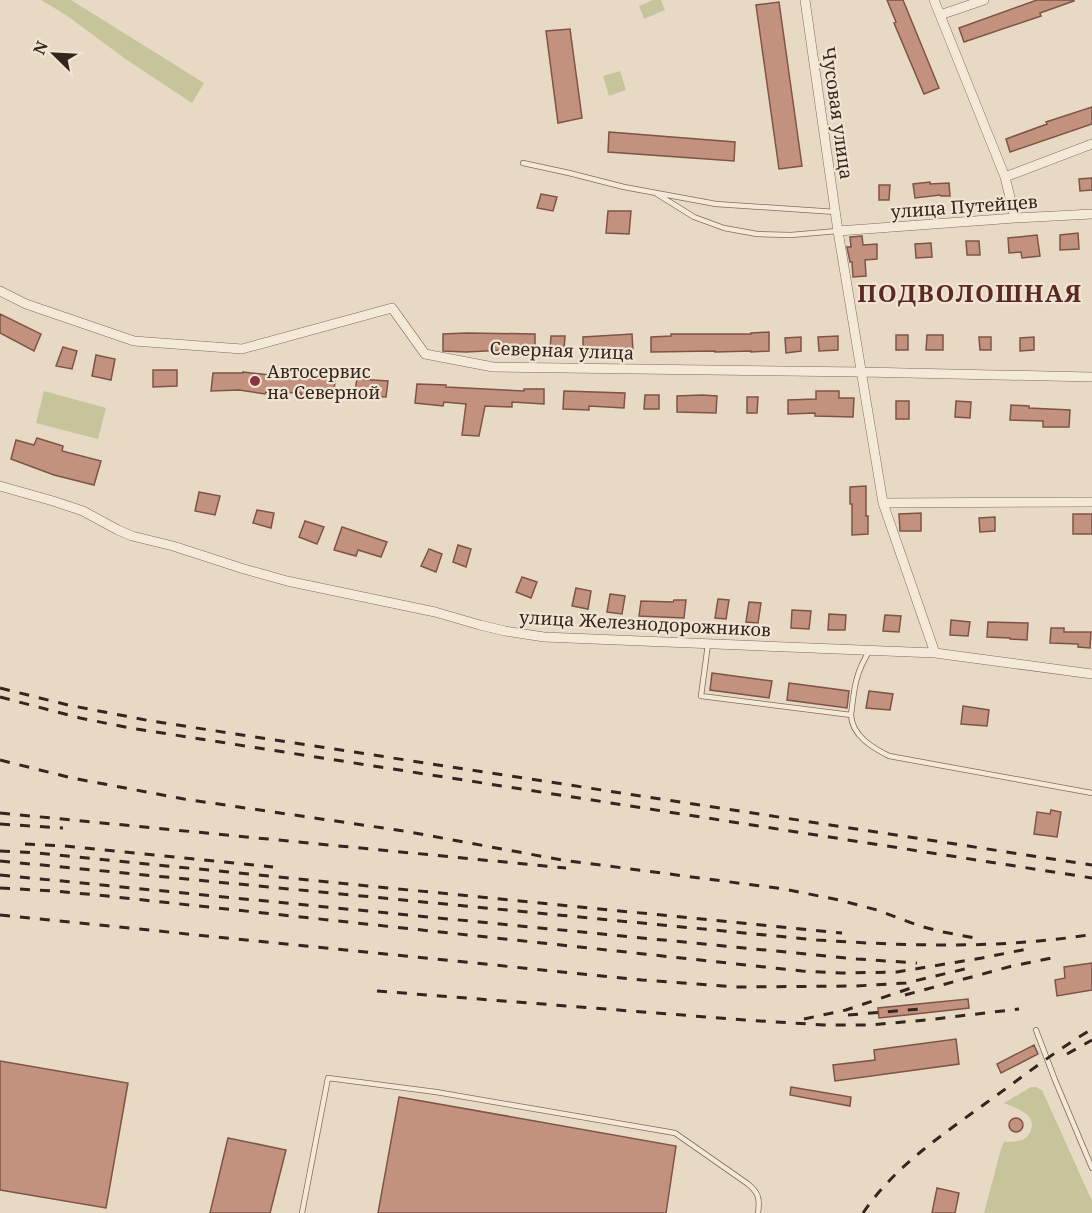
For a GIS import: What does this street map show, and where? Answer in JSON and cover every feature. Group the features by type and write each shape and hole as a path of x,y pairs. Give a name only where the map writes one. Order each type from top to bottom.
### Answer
{"street":[{"name":"Чусовая улица","path":"805,0 838,231 883,503 935,653"},
{"path":"934,0 1005,177 1015,218"},
{"path":"940,15 984,0"},
{"path":"1005,177 1092,144"},
{"name":"улица Путейцев","path":"838,231 1092,214"},
{"name":"Северная улица","path":"0,291 26,304 134,341 242,349 392,308 425,354 493,367 1092,376"},
{"name":"улица Железнодорожников","path":"0,486 83,511 132,536 173,546 244,569 287,581 435,612 496,629 544,637 935,653 1092,674"},
{"path":"883,503 1092,502"}],"lane":[{"path":"523,164 716,204 836,212"},
{"path":"655,192 694,217 724,228 757,234 791,235 838,231"},
{"path":"708,644 702,696 850,716"},
{"path":"870,651 855,680 850,716 851,723 869,745 889,756 1092,793"},
{"path":"1036,1030 1092,1168"},
{"path":"302,1213 328,1078 436,1092 675,1133 756,1190 759,1197 758,1213"}],"green space":[{"path":"41,0 71,0 204,83 192,103"},
{"path":"653,0 661,0 665,10 644,19 639,6"},
{"path":"620,71 626,90 609,96 603,76"},
{"path":"44,391 106,408 98,439 36,423"},
{"path":"1031,1087 1042,1090 1092,1201 1092,1213 984,1213 1004,1142 1024,1139 1032,1127 1031,1120 1026,1114 1004,1103"}],"building":[{"path":"887,0 903,0 939,88 924,94 894,23 896,22"},
{"path":"1037,0 1074,1 1040,13 1041,16 964,42 959,28"},
{"path":"779,2 802,166 779,169 756,5"},
{"path":"570,29 582,118 558,123 546,31"},
{"path":"1092,107 1092,124 1010,152 1006,139 1047,124 1046,122"},
{"path":"609,132 735,142 734,161 608,152"},
{"path":"1092,178 1092,190 1080,191 1079,179"},
{"path":"930,182 930,184 949,183 950,196 915,198 913,184"},
{"path":"879,185 890,185 889,200 879,200"},
{"path":"541,194 557,197 553,211 537,208"},
{"path":"608,211 631,211 629,234 606,233"},
{"path":"1078,233 1079,249 1060,250 1060,235"},
{"path":"1037,235 1040,256 1022,258 1021,252 1009,253 1008,238"},
{"path":"862,236 863,245 877,244 877,259 865,260 866,276 853,277 852,262 850,262 847,247 851,247 850,237"},
{"path":"966,241 979,241 980,255 967,255"},
{"path":"931,243 932,257 916,258 915,244"},
{"path":"0,314 41,334 34,351 0,333"},
{"path":"769,332 769,351 651,352 651,337 671,336 671,334"},
{"path":"443,334 535,334 535,350 443,351"},
{"path":"632,334 633,351 583,352 583,337"},
{"path":"896,335 908,335 908,350 896,350"},
{"path":"927,335 943,335 943,350 926,350"},
{"path":"551,336 565,336 564,350 550,350"},
{"path":"838,336 838,350 819,351 818,337"},
{"path":"801,337 801,351 786,353 785,338"},
{"path":"979,337 991,337 991,350 980,350"},
{"path":"1034,337 1034,350 1020,351 1020,338"},
{"path":"63,347 77,351 72,369 56,366"},
{"path":"96,355 115,359 111,380 92,376"},
{"path":"153,370 177,370 177,386 153,387"},
{"path":"243,372 335,378 334,396 301,395 301,393 266,392 265,394 239,390 211,391 213,373"},
{"path":"357,379 388,381 386,397 354,396"},
{"path":"417,384 524,391 524,389 544,389 544,404 512,402 512,407 485,406 479,436 462,435 466,404 444,402 443,406 415,403"},
{"path":"564,391 625,393 624,408 589,406 589,410 563,409"},
{"path":"816,391 839,391 839,398 854,398 853,417 815,416 815,413 788,414 788,400 816,399"},
{"path":"645,395 659,395 659,409 644,409"},
{"path":"677,396 717,396 716,413 677,412"},
{"path":"747,397 758,397 757,413 747,413"},
{"path":"896,401 909,401 909,419 896,419"},
{"path":"956,401 971,402 970,418 955,417"},
{"path":"1011,405 1070,410 1069,427 1043,427 1043,421 1010,420"},
{"path":"37,438 63,446 62,451 101,461 94,485 54,475 11,459 16,440 34,445"},
{"path":"866,486 868,534 852,535 850,487"},
{"path":"199,492 220,496 215,515 195,511"},
{"path":"257,510 274,513 271,528 253,523"},
{"path":"921,513 921,531 900,531 899,514"},
{"path":"1073,514 1092,514 1092,534 1073,534"},
{"path":"995,517 995,531 980,532 979,518"},
{"path":"305,521 324,527 317,544 299,537"},
{"path":"342,527 387,542 381,557 358,550 356,556 334,550"},
{"path":"458,545 471,549 466,567 453,562"},
{"path":"429,549 442,554 436,572 421,566"},
{"path":"522,577 537,582 531,598 516,592"},
{"path":"576,588 591,591 588,609 572,606"},
{"path":"610,594 625,596 622,614 607,612"},
{"path":"718,599 729,600 726,619 715,618"},
{"path":"674,600 686,600 684,618 639,616 641,601 673,602"},
{"path":"749,602 761,603 758,623 746,622"},
{"path":"792,610 811,611 809,629 791,628"},
{"path":"829,614 846,615 845,630 828,630"},
{"path":"885,615 901,616 899,632 883,631"},
{"path":"951,620 970,622 968,636 950,635"},
{"path":"988,622 1028,623 1027,640 987,637"},
{"path":"1051,628 1064,628 1064,632 1091,632 1090,648 1078,647 1078,644 1050,643"},
{"path":"712,673 772,681 769,698 710,690"},
{"path":"789,683 849,691 847,708 787,700"},
{"path":"869,691 893,694 890,710 866,708"},
{"path":"963,706 989,710 987,726 961,724"},
{"path":"1051,810 1061,812 1057,837 1034,834 1037,812 1050,814"},
{"path":"1092,963 1092,990 1057,996 1055,980 1065,978 1064,967"},
{"path":"968,999 969,1008 879,1018 878,1008"},
{"path":"956,1039 959,1064 835,1081 833,1065 875,1060 874,1050"},
{"path":"1034,1045 1038,1054 1001,1073 997,1064"},
{"path":"0,1061 128,1083 106,1208 0,1190"},
{"path":"791,1087 851,1097 850,1106 790,1095"},
{"path":"399,1097 676,1146 666,1213 378,1213"},
{"path":"1013,1118 1019,1118 1023,1125 1019,1132 1013,1132 1009,1128 1009,1122"},
{"path":"228,1138 286,1150 270,1213 210,1213"},
{"path":"937,1188 959,1193 955,1213 932,1213"}],"railway":[{"path":"0,688 68,705 151,721 1092,865"},
{"path":"0,697 80,718 130,728 1092,878"},
{"path":"0,760 72,778 184,799 404,831 562,860 784,889 839,900 877,910 920,926 975,938"},
{"path":"0,813 566,868"},
{"path":"0,824 63,828"},
{"path":"25,844 273,867"},
{"path":"0,851 842,933"},
{"path":"0,861 817,940 952,945 1020,943 1088,935"},
{"path":"0,875 917,963"},
{"path":"0,888 97,895 802,971 897,972 1032,948"},
{"path":"0,915 642,980 735,987 856,986 906,983 969,968"},
{"path":"905,995 1012,966 1057,957"},
{"path":"804,1019 846,1010 914,987"},
{"path":"377,991 824,1025 869,1025 1019,1009"},
{"path":"848,1015 920,1009"},
{"path":"863,1213 889,1181 920,1153 1038,1065 1092,1029"},
{"path":"1067,1054 1092,1040"}],"place":[{"name":"Автосервис на Северной","path":"255,381"}],"district":[{"name":"ПОДВОЛОШНАЯ","path":"970,292"}]}
